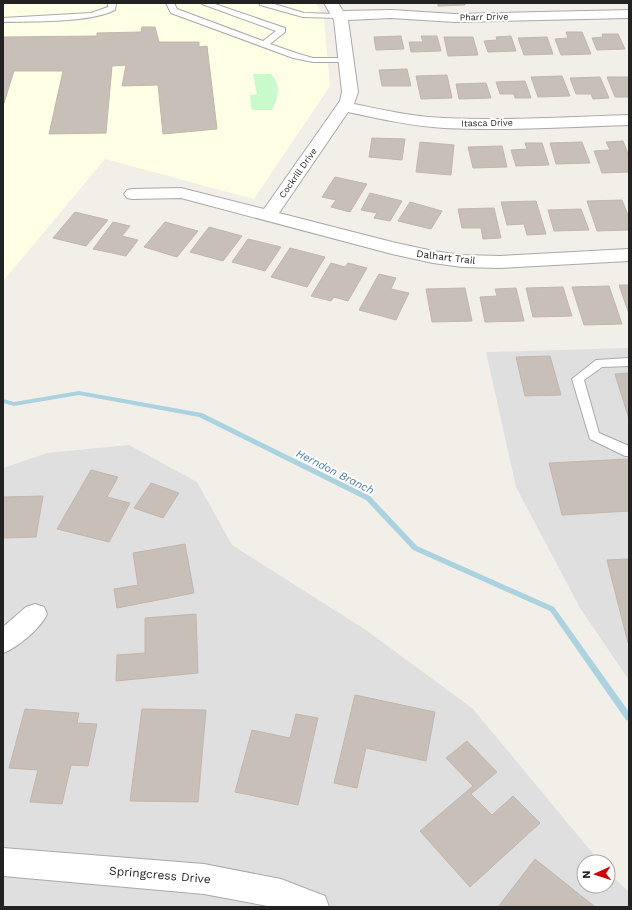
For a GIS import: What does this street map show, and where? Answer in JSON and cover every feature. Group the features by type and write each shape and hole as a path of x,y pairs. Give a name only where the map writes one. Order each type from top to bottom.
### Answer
{"street":[{"name":"Pharr Drive","path":"335,9 455,18 629,14"},
{"name":"Cockrill Drive","path":"268,216 346,107 350,92 346,60 335,9"},
{"name":"Itasca Drive","path":"346,107 406,119 443,123 489,124 629,120"},
{"path":"133,194 181,193 268,216"},
{"name":"Dalhart Trail","path":"268,216 406,252 462,261 500,262 629,255"},
{"path":"3,642 35,614"},
{"name":"Springcress Drive","path":"3,862 204,879 281,894 314,907"}],"lane":[{"path":"3,20 91,15 104,12 112,8 112,3"},
{"path":"170,3 174,11 308,59 346,60"},
{"path":"208,3 206,4 282,30 264,44"},
{"path":"263,3 303,16 335,9"},
{"path":"629,362 600,363 578,379 594,436 625,451 629,451"}],"shaded area":[{"path":"3,3 316,3 324,19 330,86 254,199 105,159 3,281"},
{"path":"629,348 629,680 580,608 516,487 486,352"},
{"path":"129,445 197,482 232,545 366,630 473,709 593,854 576,854 576,894 616,894 616,880 629,892 629,907 3,907 3,468 47,453"}],"green space":[{"path":"253,74 271,74 274,78 278,87 278,92 272,110 254,110 251,108 250,95 257,94"}],"building":[{"path":"438,3 465,3 465,5 438,6"},
{"path":"142,27 155,27 159,42 199,42 199,47 207,46 217,129 163,134 158,85 122,86 126,65 112,66 106,133 49,134 63,71 14,71 3,106 3,37 97,36 97,33 141,32"},
{"path":"566,32 582,32 591,54 561,55 555,39 568,38"},
{"path":"602,34 618,34 625,49 597,50 592,38 603,37"},
{"path":"401,36 404,49 376,50 374,37"},
{"path":"421,36 437,36 441,51 411,52 409,42 423,42"},
{"path":"511,36 516,51 488,52 484,41 497,40 496,37"},
{"path":"444,37 473,37 478,55 448,56"},
{"path":"547,37 553,54 524,55 518,38"},
{"path":"407,69 411,86 382,86 379,70"},
{"path":"447,75 452,98 421,99 416,76"},
{"path":"562,76 570,96 538,97 531,77"},
{"path":"600,77 609,98 593,99 591,94 576,94 570,78"},
{"path":"607,77 629,77 629,97 615,97"},
{"path":"525,81 531,98 515,98 514,94 500,94 496,82"},
{"path":"486,83 491,98 459,99 456,84"},
{"path":"372,138 405,139 402,160 369,157"},
{"path":"623,141 629,156 629,172 602,173 594,151 610,150 606,142"},
{"path":"420,142 454,145 451,175 416,172"},
{"path":"582,142 590,163 556,164 550,143"},
{"path":"525,143 542,143 549,165 516,166 511,150 527,149"},
{"path":"502,146 507,167 473,168 468,147"},
{"path":"335,177 367,184 350,212 331,207 336,200 322,197"},
{"path":"370,193 402,201 390,221 374,218 377,213 361,210"},
{"path":"622,200 629,218 629,230 597,231 587,201"},
{"path":"536,201 546,234 527,235 524,224 507,225 501,202"},
{"path":"410,202 442,211 431,229 398,221"},
{"path":"494,208 501,238 483,239 481,228 462,228 458,209"},
{"path":"581,209 589,230 554,231 548,210"},
{"path":"75,212 108,220 86,246 53,238"},
{"path":"113,222 130,226 122,236 138,240 126,256 93,249"},
{"path":"165,222 198,231 177,257 144,247"},
{"path":"209,227 242,236 223,261 190,252"},
{"path":"248,239 281,247 265,271 232,262"},
{"path":"290,248 325,257 307,287 271,277"},
{"path":"331,263 345,267 348,263 367,268 348,301 334,297 331,301 311,296"},
{"path":"379,274 396,278 391,289 409,293 396,320 359,310"},
{"path":"619,285 629,285 629,314"},
{"path":"609,286 622,324 584,325 572,287"},
{"path":"563,287 572,316 533,317 526,288"},
{"path":"465,288 472,321 432,322 426,289"},
{"path":"516,288 524,321 485,322 480,297 497,296 495,289"},
{"path":"550,356 561,395 525,396 516,357"},
{"path":"629,373 629,419 615,374"},
{"path":"629,459 629,511 562,515 549,463"},
{"path":"91,470 118,477 107,497 130,503 109,542 57,529"},
{"path":"151,483 179,493 163,518 134,508"},
{"path":"43,496 36,537 3,538 3,497"},
{"path":"185,544 194,593 117,608 114,589 138,585 133,553"},
{"path":"629,559 629,643 628,643 607,560"},
{"path":"196,614 198,673 116,681 117,655 145,653 145,618"},
{"path":"355,695 435,712 426,761 366,748 357,788 334,783"},
{"path":"25,709 79,713 77,723 97,724 88,766 71,765 62,804 30,802 38,770 9,768"},
{"path":"142,709 206,710 198,802 130,801"},
{"path":"296,714 318,718 298,805 235,792 252,730 290,738"},
{"path":"467,741 497,772 471,794 492,815 513,796 540,823 470,887 420,831 473,786 446,758"},
{"path":"535,859 576,892 576,894 579,894 594,906 594,907 498,907"}],"waterway":[{"name":"Herndon Branch","path":"3,401 14,404 79,393 200,415 368,498 415,548 552,609 629,718"}]}
